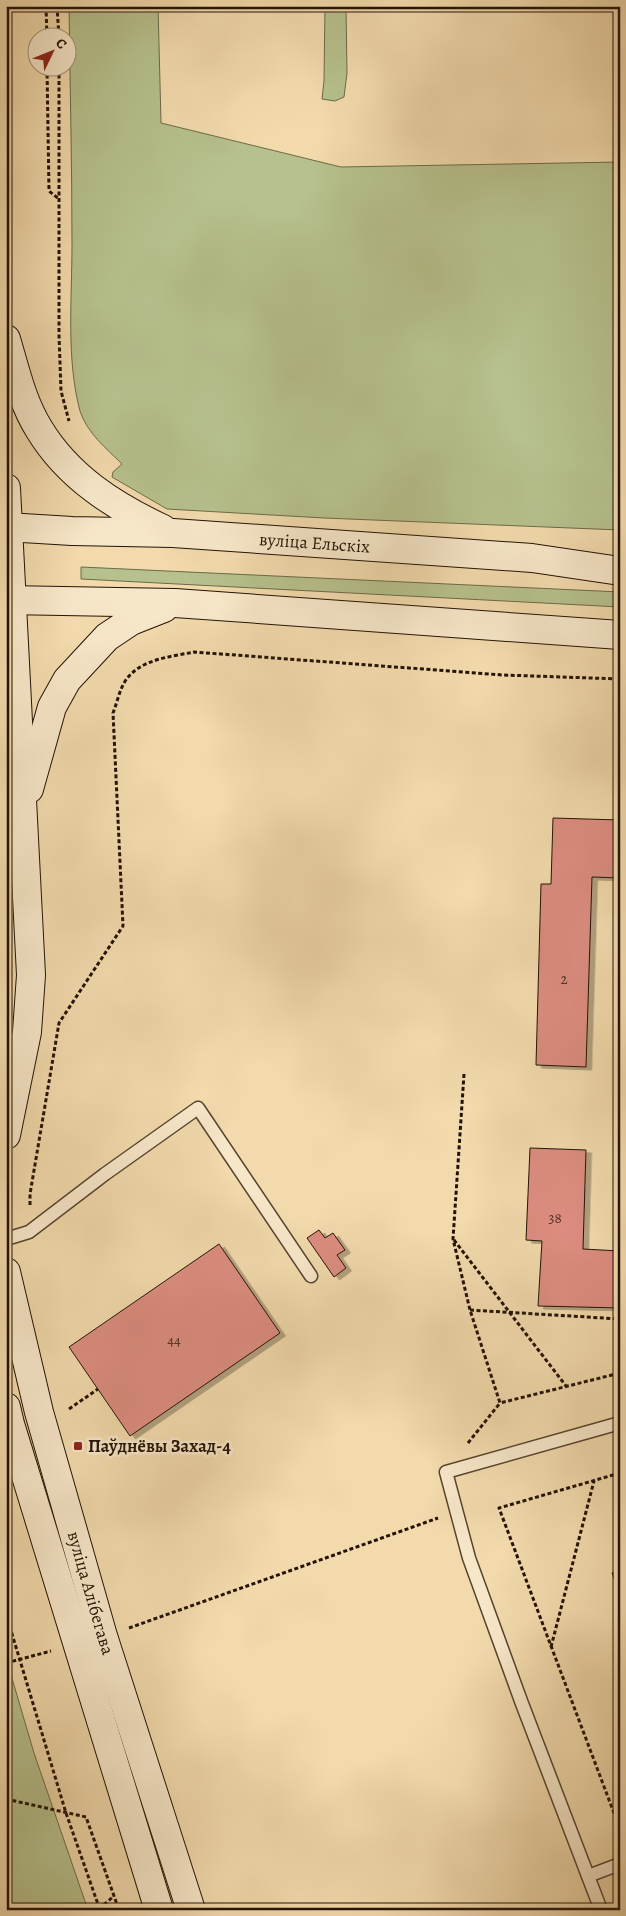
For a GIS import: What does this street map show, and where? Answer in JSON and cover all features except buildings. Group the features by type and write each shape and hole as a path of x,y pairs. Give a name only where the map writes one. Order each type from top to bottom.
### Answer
{"main road":[{"path":"6,339 23,394 39,429 64,462 82,481 129,513 173,534"},
{"path":"6,488 9,600 31,975 27,1032 6,1135"},
{"name":"вуліца Ельскіх","path":"7,527 173,534 532,558 620,570"},
{"path":"9,600 175,603 620,634"},
{"path":"22,814 52,707 67,680 107,637 131,621 175,603"},
{"name":"вуліца Алібегава","path":"6,1272 39,1412 103,1636 191,1910"},
{"name":"вуліца Алібегава","path":"6,1407 159,1910"}],"lane":[{"path":"6,1239 29,1232 105,1174 198,1108 311,1276"},
{"path":"601,1910 469,1558 455,1512 446,1472 620,1423"},
{"path":"588,1876 620,1864"}],"path":[{"path":"46,6 47,28"},
{"path":"57,6 58,28"},
{"path":"47,78 49,191 60,199"},
{"path":"59,78 59,335 61,391 68,419 72,425"},
{"path":"29,1232 30,1194 59,1023 123,926 113,713 124,683 137,669 154,661 194,652 503,675 620,678"},
{"path":"464,1074 453,1239 470,1310 500,1403"},
{"path":"453,1239 566,1386"},
{"path":"470,1310 620,1319"},
{"path":"446,1472 500,1403 620,1373"},
{"path":"65,1400 69,1409 98,1389"},
{"path":"620,1473 499,1508 620,1829"},
{"path":"551,1647 594,1481"},
{"path":"128,1628 455,1512"},
{"path":"6,1614 18,1659 66,1812 99,1909 114,1896"},
{"path":"6,1663 60,1649"},
{"path":"6,1799 86,1817 119,1910"}],"green space":[{"path":"69,6 158,6 161,123 341,167 620,162 620,530 324,518 167,509 112,477 113,472 122,464 98,440 83,419 76,391 71,350 70,78 78,78 78,28 69,28"},
{"path":"325,6 346,6 347,73 344,97 335,101 322,99"},
{"path":"81,567 620,592 620,607 81,579"},
{"path":"6,1658 34,1753 88,1910 6,1910"}],"place":[{"name":"Паўднёвы Захад-4","path":"78,1446"}]}
